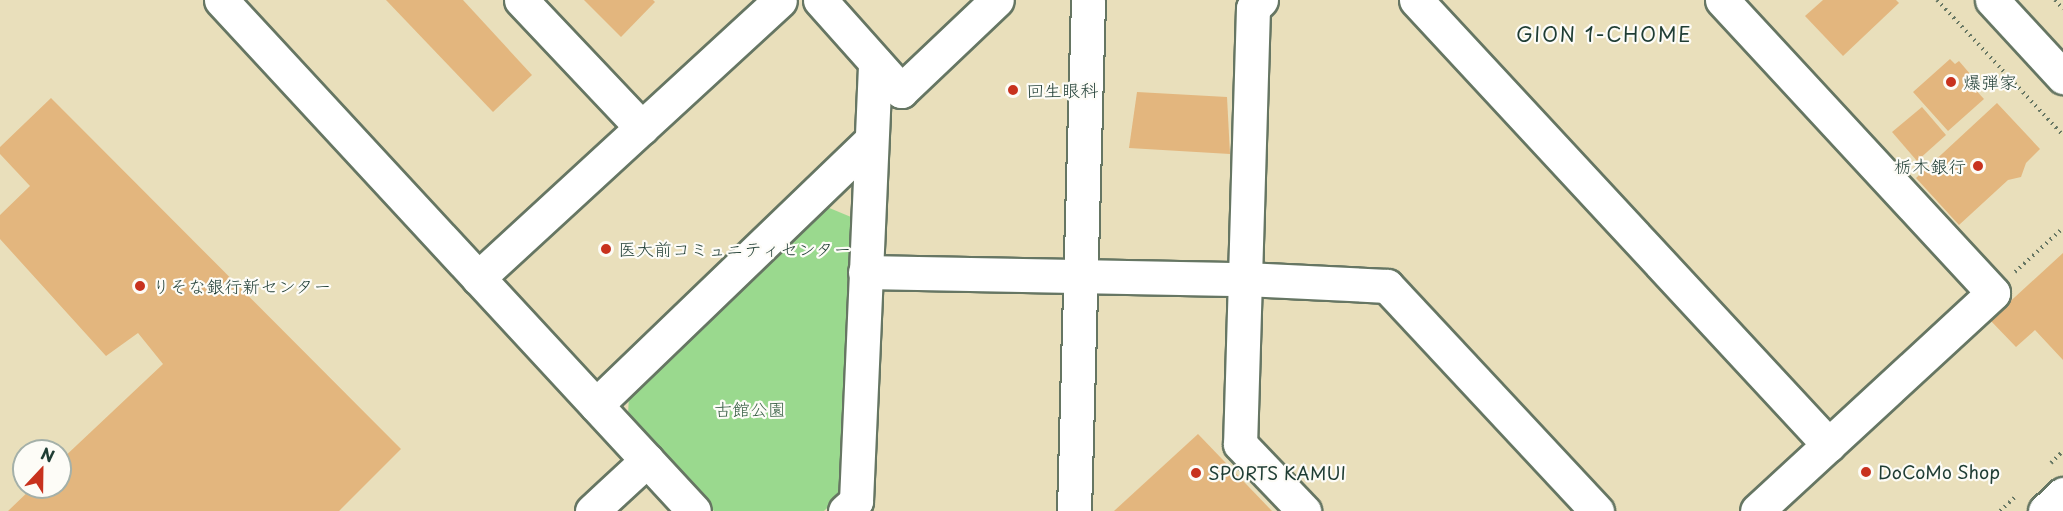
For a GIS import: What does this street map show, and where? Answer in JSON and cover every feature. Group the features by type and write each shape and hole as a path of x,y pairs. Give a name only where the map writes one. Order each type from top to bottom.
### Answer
{"street":[{"path":"221,0 694,511"},
{"path":"521,0 642,128"},
{"path":"478,278 780,0"},
{"path":"820,0 901,91 997,0"},
{"path":"1074,511 1088,0"},
{"path":"1261,0 1253,8 1240,444 1304,511"},
{"path":"1416,0 1829,446"},
{"path":"1722,0 1993,293 1757,511"},
{"path":"1992,0 2063,77"},
{"path":"845,511 856,501 869,142 875,62"},
{"path":"596,405 869,142"},
{"path":"865,272 1245,279 1387,286 1597,511"},
{"path":"592,511 647,460"},
{"path":"2045,511 2063,494"}],"path":[{"path":"1937,0 2063,135"},
{"path":"2055,0 2063,9"},
{"path":"1993,293 2063,228"}],"green space":[{"name":"古館公園","path":"827,207 851,217 842,494 824,511 714,511 628,417 629,393"}],"building":[{"path":"386,0 463,0 532,75 493,112"},
{"path":"584,0 653,0 655,2 621,37"},
{"path":"1823,0 1896,0 1899,3 1843,56 1805,16"},
{"path":"1950,59 1955,64 1959,61 1977,82 1972,86 1984,99 1948,131 1913,92"},
{"path":"1137,92 1227,97 1230,154 1129,148"},
{"name":"りそな銀行新センター","path":"51,98 401,449 339,511 8,511 20,499 72,499 72,450 163,364 138,333 106,356 0,239 0,215 30,186 0,154 0,147"},
{"name":"栃木銀行","path":"1997,103 2040,149 2026,163 2021,177 2008,180 1959,225 1916,178"},
{"path":"1922,107 1946,135 1917,161 1892,132"},
{"path":"2063,253 2063,360 2035,330 2016,347 1990,320"},
{"name":"SPORTS KAMUI","path":"1198,434 1272,511 1114,511"}],"place":[{"name":"爆弾家","path":"1951,82"},
{"name":"回生眼科","path":"1013,90"},
{"name":"栃木銀行","path":"1978,166"},
{"name":"医大前コミュニティセンター","path":"606,249"},
{"name":"りそな銀行新センター","path":"140,286"},
{"name":"DoCoMo Shop","path":"1866,472"},
{"name":"SPORTS KAMUI","path":"1196,473"}],"district":[{"name":"GION 1-CHOME","path":"1604,34"}]}
